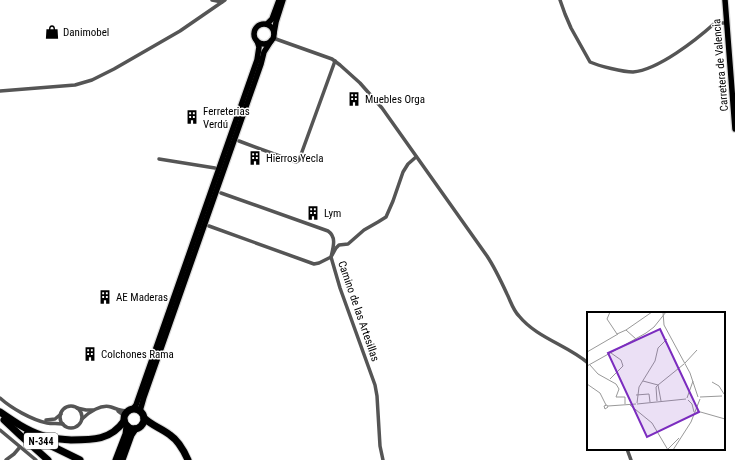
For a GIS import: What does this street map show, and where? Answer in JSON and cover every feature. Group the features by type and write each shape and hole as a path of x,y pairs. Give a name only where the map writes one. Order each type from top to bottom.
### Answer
{"highway":[{"path":"1,416 21,427 52,438 83,440 98,439 109,435 115,431 127,417 138,410 153,425 171,435 180,444 188,460"},
{"path":"122,460 131,435 135,429 141,426 144,421 142,414"},
{"path":"1,416 48,460"},
{"name":"N-344","path":"1,416 27,434 80,460"},
{"path":"127,417 132,429 135,429"},
{"path":"116,460 126,434 127,417"}],"main road":[{"path":"267,24 272,19 279,0"},
{"path":"142,414 144,397 264,52 272,37 283,0"},
{"name":"Carretera de Valencia","path":"725,0 735,129"},
{"path":"127,417 136,405 257,60 259,48 254,36 255,29 260,24 267,24 272,28 272,37 268,43 262,44 257,41"}],"street":[{"path":"212,0 223,1"},
{"path":"560,0 571,28 590,62 627,72 638,71 677,53 714,22 726,23"},
{"path":"0,91 72,86 83,83 108,72 180,31 223,1"},
{"path":"272,37 332,59 360,83 382,108 495,269 512,305 519,316 534,330 587,362"},
{"path":"239,141 296,162 298,161 335,61"},
{"name":"Camino de las Artesillas","path":"383,460 375,384 340,288 331,257 339,245 348,244 364,230 386,217 404,169 416,157"},
{"path":"159,159 216,168"},
{"path":"209,226 314,264 331,257 334,242 331,232 221,193"},
{"path":"0,398 16,409 39,420 48,423 63,424 69,427 76,427 86,414 101,407 108,406 127,417"},
{"path":"39,420 55,419 66,407 72,406 86,410 94,410"},
{"path":"78,408 82,419"},
{"path":"115,409 127,417"},
{"path":"61,414 63,424"},
{"path":"0,430 36,460"},
{"path":"6,460 20,447"},
{"path":"628,450 631,460"}],"place":[{"name":"Danimobel","path":"52,32"},
{"name":"Muebles Orga","path":"354,99"},
{"name":"Ferreterias Verdú","path":"192,117"},
{"name":"Hierros Yecla","path":"255,158"},
{"name":"Lym","path":"313,213"},
{"name":"AE Maderas","path":"105,297"},
{"name":"Colchones Rama","path":"90,354"}]}
